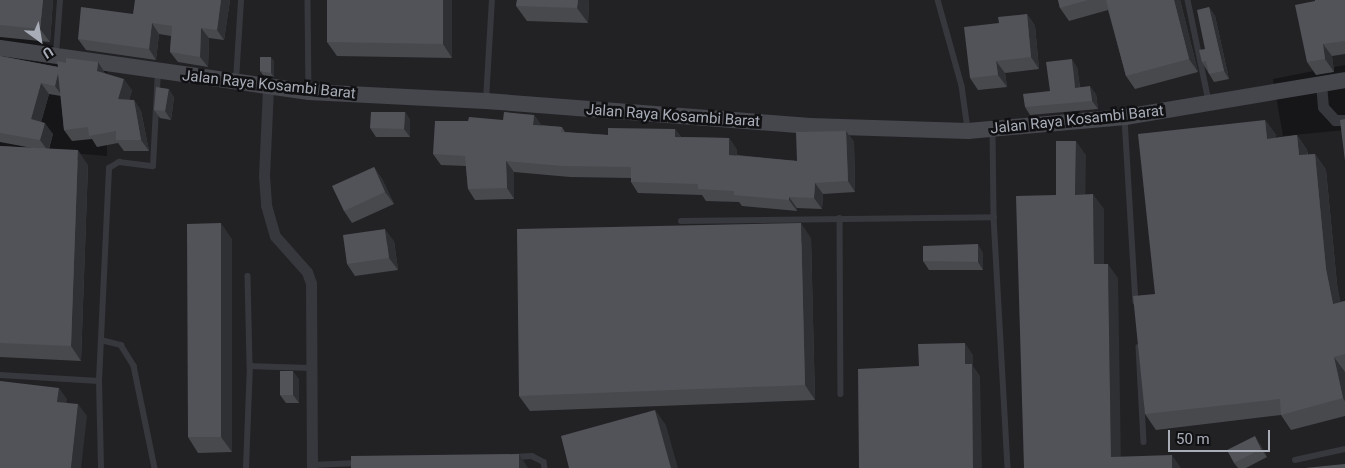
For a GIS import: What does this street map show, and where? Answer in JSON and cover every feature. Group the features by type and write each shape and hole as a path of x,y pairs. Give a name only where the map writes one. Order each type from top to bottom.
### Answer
{"main road":[{"name":"Jalan Raya Kosambi Barat","path":"0,48 56,58 309,92 486,102 785,125 968,131 1125,117 1345,80"}],"street":[{"path":"1320,84 1323,107 1335,120 1345,120"},
{"path":"268,88 264,176 266,205 276,236 306,272 311,283 312,467"}],"lane":[{"path":"56,58 60,0"},
{"path":"235,83 241,0"},
{"path":"308,0 309,92"},
{"path":"486,102 492,0"},
{"path":"938,0 961,81 968,131"},
{"path":"1188,0 1209,103"},
{"path":"101,468 99,381 109,168 119,162 153,166 158,72"},
{"path":"1125,117 1136,306"},
{"path":"993,129 994,217 1008,468"},
{"path":"681,221 994,217"},
{"path":"840,218 841,394"},
{"path":"246,468 250,366 248,276"},
{"path":"1138,335 1144,442"},
{"path":"101,340 120,345 134,366 155,468"},
{"path":"250,366 311,368"},
{"path":"0,375 99,381"},
{"path":"1295,460 1345,449"},
{"path":"504,457 532,456 544,462 546,468"},
{"path":"312,467 369,463"}],"shaded area":[{"path":"0,0 1345,0 1345,65 1273,79 1283,136 1345,130 1345,468 0,468 0,147 107,156 107,64 0,28"}],"building":[{"path":"0,0 43,0 40,29 0,25"},
{"path":"135,0 221,0 217,30 201,28 200,57 170,52 172,26 152,23 149,49 78,39 81,7 133,14"},
{"path":"327,0 443,0 443,44 327,42"},
{"path":"517,0 578,0 577,8 516,6"},
{"path":"1058,0 1088,0 1060,8"},
{"path":"1106,0 1174,0 1189,59 1126,76"},
{"path":"1315,0 1345,0 1345,41 1323,44 1325,59 1307,62 1295,5"},
{"path":"1209,7 1224,71 1209,74 1206,61 1202,62 1199,50 1205,49 1197,10"},
{"path":"1027,14 1031,57 996,61 998,75 970,78 964,27 999,23 998,17"},
{"path":"0,56 58,67 57,61 66,63 66,58 98,62 97,71 124,79 118,99 134,100 141,140 116,140 116,131 89,136 88,127 64,130 58,73 55,86 41,83 31,119 45,123 40,140 0,133"},
{"path":"260,57 271,57 271,73 260,71"},
{"path":"1072,59 1075,88 1090,86 1092,101 1025,107 1023,94 1050,91 1046,62"},
{"path":"156,87 169,89 165,111 154,110"},
{"path":"371,112 405,112 404,129 370,128"},
{"path":"504,112 534,115 533,125 562,127 561,132 608,135 608,128 675,129 675,137 729,138 729,155 797,161 796,132 846,131 848,181 815,183 814,198 789,197 789,200 734,195 734,191 698,189 698,184 631,182 631,167 563,166 506,161 507,188 468,189 465,156 433,154 435,121 468,121 469,117 503,120"},
{"path":"1345,119 1345,161 1340,120"},
{"path":"1265,120 1267,139 1297,135 1299,155 1315,154 1326,269 1333,304 1345,301 1345,354 1334,357 1343,398 1281,415 1280,399 1145,414 1133,296 1155,294 1138,134"},
{"path":"1056,141 1076,141 1075,195 1093,194 1094,264 1108,264 1111,457 1172,455 1172,468 1024,468 1016,196 1056,195"},
{"path":"0,146 78,150 71,346 0,343"},
{"path":"374,167 385,192 344,211 332,186"},
{"path":"221,223 221,437 188,437 187,224"},
{"path":"801,223 805,385 519,396 517,229"},
{"path":"385,229 389,258 347,264 343,235"},
{"path":"978,244 978,262 923,261 923,246"},
{"path":"965,343 965,364 972,364 973,468 859,468 858,369 919,366 918,344"},
{"path":"280,371 293,371 293,395 280,395"},
{"path":"0,381 59,388 57,402 78,404 71,468 0,468"},
{"path":"655,410 671,468 569,468 561,436"},
{"path":"1255,436 1261,449 1234,463 1227,450"},
{"path":"519,454 519,468 351,468 351,456"},
{"path":"1345,464 1345,468 1305,468"}]}
